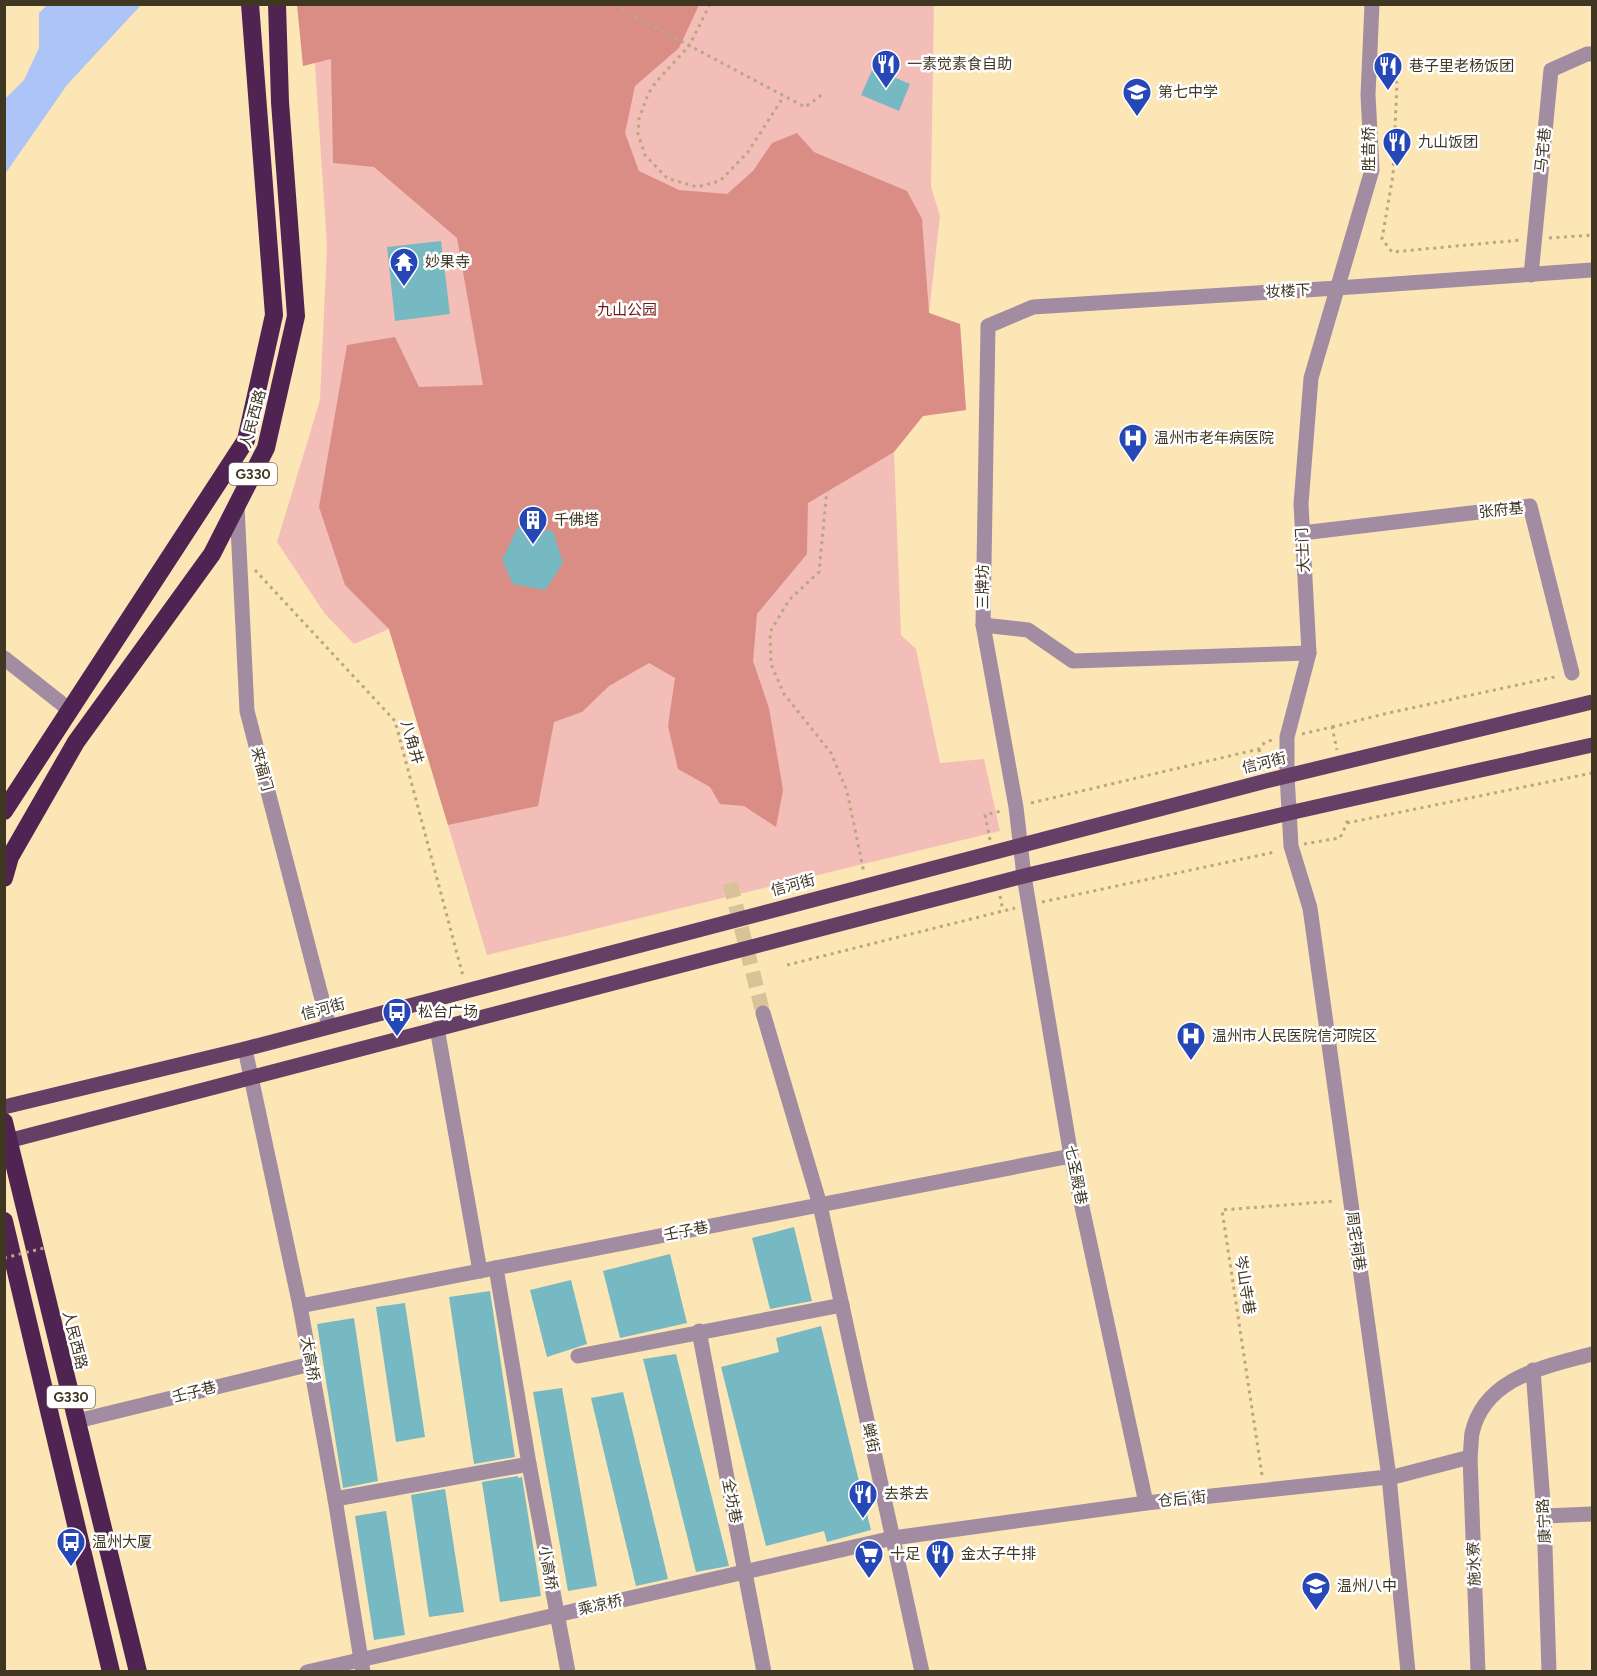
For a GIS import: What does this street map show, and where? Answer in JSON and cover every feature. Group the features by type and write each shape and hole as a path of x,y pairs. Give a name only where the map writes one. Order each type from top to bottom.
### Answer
{"highway":[{"name":"人民西路","path":"4,811 246,440 274,315 250,4"},
{"name":"人民西路","path":"4,878 7,855 76,742 212,554 266,448 296,316 280,102 277,4"},
{"name":"人民西路","path":"4,1122 7,1142 138,1671"},
{"name":"G330","path":"4,1221 111,1671"}],"main road":[{"name":"信河街","path":"4,1107 245,1049 1287,775 1593,702"},
{"path":"7,1142 1024,876 1289,813 1593,745"}],"street":[{"name":"胜昔桥","path":"1337,288 1372,170 1368,95 1372,4"},
{"name":"马宅巷","path":"1531,274 1551,70 1587,54 1593,54"},
{"name":"妆楼下","path":"988,326 1033,307 1593,270"},
{"name":"大士门","path":"1289,813 1287,737 1309,653 1300,504 1311,378 1337,288"},
{"name":"三牌坊","path":"988,326 983,625 1016,807 1020,844"},
{"name":"来福门","path":"237,506 247,711 329,1026"},
{"name":"张府基","path":"1302,533 1530,506 1572,673"},
{"path":"983,625 1028,630 1073,661 1309,653"},
{"path":"4,658 71,711"},
{"name":"周宅祠巷","path":"1289,813 1292,846 1310,909 1389,1477 1408,1671"},
{"name":"七圣殿巷","path":"1020,844 1071,1156 1146,1503"},
{"name":"蝉街","path":"763,1013 820,1205 922,1671"},
{"path":"437,1028 480,1271"},
{"name":"大高桥","path":"245,1049 300,1306 362,1666"},
{"name":"壬子巷","path":"300,1306 1071,1156"},
{"name":"小高桥","path":"496,1268 529,1464 568,1671"},
{"path":"578,1356 842,1305"},
{"name":"全坊巷","path":"699,1331 764,1671"},
{"name":"施水寮","path":"1478,1671 1470,1456 1472,1433 1480,1411 1495,1392 1514,1379 1533,1370 1593,1354"},
{"name":"壬子巷","path":"76,1420 310,1364"},
{"name":"康宁路","path":"1533,1370 1544,1516 1549,1671"},
{"name":"仓后 街","path":"893,1538 1146,1503 1389,1477 1470,1456"},
{"path":"335,1499 529,1464"},
{"path":"1544,1516 1593,1514"},
{"name":"乘凉桥","path":"307,1671 362,1666 556,1615 893,1538"}],"path":[{"path":"616,4 628,13 805,107 823,94"},
{"path":"710,4 689,46 648,94 639,119 638,134 645,155 667,178 698,187 720,182 748,152 784,96"},
{"path":"1370,57 1397,83 1393,175 1382,239 1392,252 1593,234"},
{"path":"826,489 819,572 789,600 770,632 771,664 784,694 831,753 847,791 867,885"},
{"name":"八角井","path":"239,554 395,721 466,990"},
{"path":"1332,727 1572,673"},
{"path":"986,815 1259,749"},
{"path":"1347,823 1593,773"},
{"name":"岑山寺巷","path":"1264,1490 1222,1210 1350,1200"},
{"path":"4,1258 44,1248"}],"green space":[{"name":"九山公园","path":"297,5 699,5 679,48 635,86 625,133 639,171 679,190 727,194 753,171 772,143 797,133 814,152 907,191 922,219 929,313 960,324 966,410 923,416 894,452 808,503 807,554 757,614 753,661 769,708 783,790 776,827 744,806 720,804 710,787 678,769 668,726 675,678 649,663 609,686 582,712 554,722 538,806 448,825 389,629 345,585 319,507 347,345 395,337 419,387 483,385 457,238 374,167 333,163 331,59 303,66"},
{"name":"九山公园","path":"311,5 934,5 931,187 940,216 929,313 960,324 966,410 923,416 894,452 901,635 916,649 940,763 984,759 1000,831 487,955 389,629 354,644 325,614 277,542 320,400 327,246"}],"water":[{"path":"47,5 141,5 67,85 5,174 5,99 24,80 39,48 39,13"}],"building":[{"name":"一素觉素食自助","path":"873,68 910,84 899,111 861,95"},
{"path":"441,241 450,314 395,321 387,247"},
{"name":"千佛塔","path":"518,527 553,531 563,563 545,590 513,584 502,560"},
{"path":"794,1227 812,1301 770,1309 752,1238"},
{"path":"670,1254 687,1323 620,1338 603,1271"},
{"path":"571,1280 587,1344 547,1357 530,1290"},
{"path":"490,1291 515,1457 474,1464 449,1297"},
{"path":"405,1303 425,1437 396,1442 376,1307"},
{"path":"354,1318 378,1481 343,1488 317,1324"},
{"path":"821,1326 871,1530 827,1542 824,1531 766,1546 721,1367 779,1352 776,1338"},
{"path":"676,1354 729,1566 696,1572 643,1359"},
{"path":"562,1388 597,1586 568,1591 533,1392"},
{"path":"623,1392 668,1579 636,1586 591,1398"},
{"path":"518,1476 518,1478 522,1477 541,1596 500,1602 482,1482"},
{"path":"445,1489 464,1612 429,1617 411,1495"},
{"path":"386,1511 405,1635 374,1640 355,1516"}],"tunnel":[{"path":"730,883 763,1013"}],"place":[{"name":"一素觉素食自助","path":"886,90"},
{"name":"巷子里老杨饭团","path":"1388,92"},
{"name":"第七中学","path":"1137,118"},
{"name":"九山饭团","path":"1397,168"},
{"name":"妙果寺","path":"404,288"},
{"name":"温州市老年病医院","path":"1133,464"},
{"name":"千佛塔","path":"533,546"},
{"name":"松台广场","path":"397,1038"},
{"name":"温州市人民医院信河院区","path":"1191,1062"},
{"name":"去茶去","path":"863,1520"},
{"name":"温州大厦","path":"71,1568"},
{"name":"十足","path":"869,1580"},
{"name":"金太子牛排","path":"940,1580"},
{"name":"温州八中","path":"1316,1612"}]}
